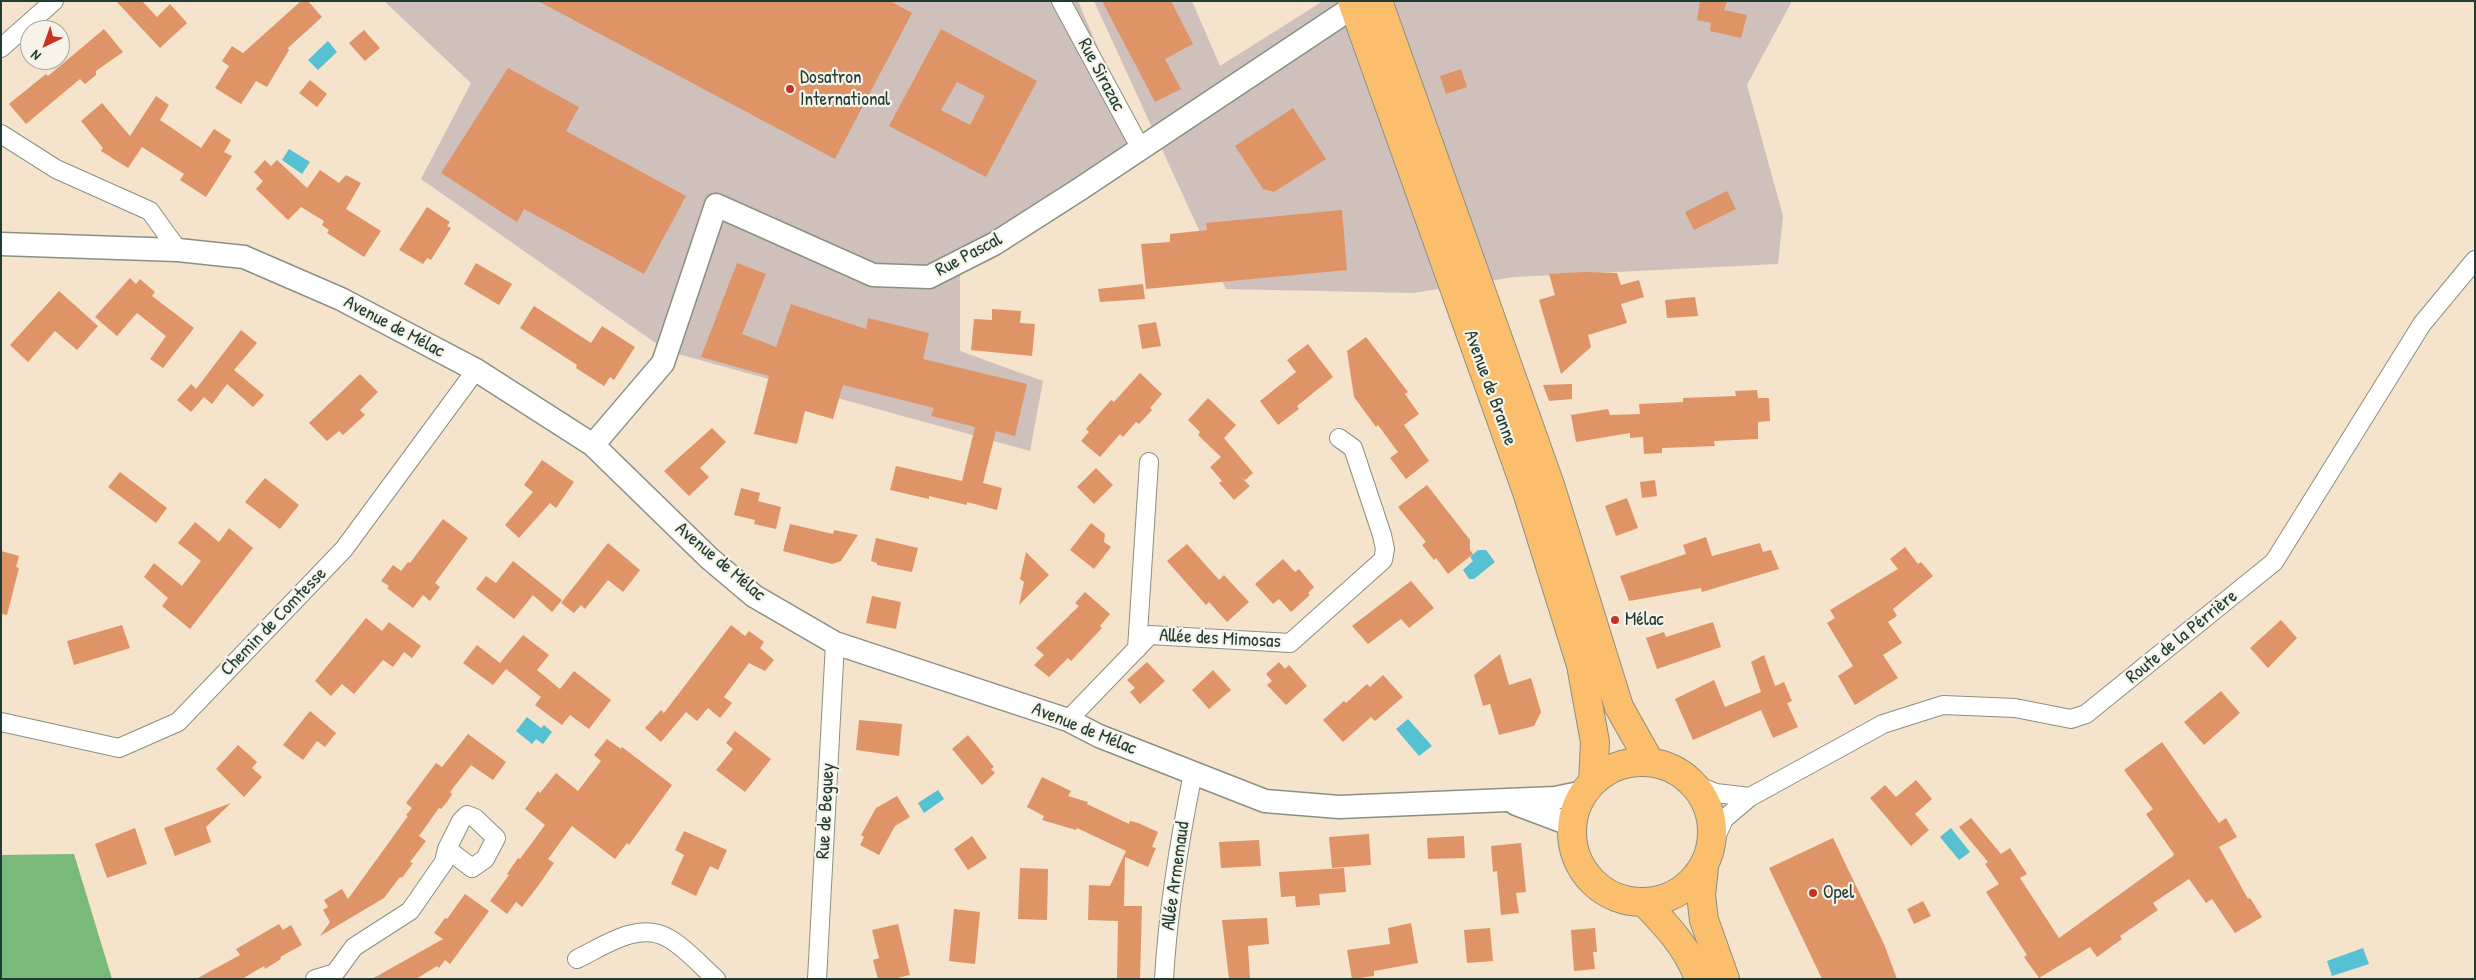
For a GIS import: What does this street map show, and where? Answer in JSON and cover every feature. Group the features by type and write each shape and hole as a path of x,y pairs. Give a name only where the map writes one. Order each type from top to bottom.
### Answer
{"main road":[{"name":"Avenue de Branne","path":"1368,3 1550,485 1619,707 1650,762"},
{"name":"Avenue de Branne","path":"1368,3 1527,492 1581,665 1595,742 1588,787"},
{"path":"1708,857 1688,886 1668,898 1644,903 1621,900 1600,889 1583,871 1573,849 1572,825 1576,808 1588,787 1609,770 1629,763 1650,762 1666,766 1681,773 1694,784 1706,802 1712,824 1708,857 1701,895 1704,920 1725,979"},
{"path":"1644,903 1674,934 1687,952 1699,979"}],"street":[{"path":"1,48 54,1"},
{"name":"Rue Sirazac","path":"1061,1 1141,149"},
{"name":"Rue Pascal","path":"593,445 663,363 716,205 873,276 928,277 994,244 1368,3"},
{"path":"1,134 56,169 150,211 178,250"},
{"name":"Avenue de Mélac","path":"1,244 178,250 244,257 342,299 476,370 593,445 709,558 754,596 835,643 1068,720 1099,736 1265,801 1339,807 1508,801 1556,798 1588,787"},
{"name":"Route de la Pérrière","path":"1708,857 1724,819 1750,796 1884,724 1943,705 2015,708 2070,719 2086,714 2274,562 2422,324 2475,260"},
{"name":"Chemin de Comtesse","path":"1,722 119,748 178,722 344,549 476,370"},
{"name":"Allée des Mimosas","path":"1068,720 1150,636 1290,642 1384,560 1382,536 1353,448 1339,438"},
{"name":"Allée des Mimosas","path":"1137,649 1149,462"},
{"name":"Rue de Beguey","path":"817,979 835,643"},
{"name":"Allée Armemaud","path":"1164,979 1167,922 1193,773"},
{"path":"1694,784 1716,793 1750,796"},
{"name":"Avenue de Mélac","path":"1508,801 1572,825"},
{"path":"315,979 338,976 354,947 410,911 444,862 447,849"},
{"path":"577,959 627,935 643,932 658,933 670,938 716,979"}],"shaded area":[{"path":"384,1 1078,1 1141,149 960,261 960,351 1043,381 1030,451 667,351 421,179 471,83"},
{"path":"1094,1 1192,1 1220,66 1323,1 1792,1 1747,85 1783,216 1778,264 1514,277 1413,293 1226,289"}],"green space":[{"path":"74,854 112,979 1,979 1,855"}],"water":[{"path":"328,41 337,52 318,70 308,60"},
{"path":"289,149 310,162 302,174 282,160"},
{"path":"1478,550 1486,550 1495,562 1474,579 1469,579 1463,570 1473,561 1470,557"},
{"path":"527,717 541,728 544,725 552,732 543,744 536,739 532,744 516,731"},
{"path":"1408,719 1432,746 1419,756 1396,729"},
{"path":"938,790 944,799 924,813 918,803"},
{"path":"1951,828 1970,852 1959,860 1940,837"},
{"path":"2363,948 2369,964 2332,976 2327,961"}],"building":[{"path":"116,1 142,1 157,17 170,4 187,23 160,48"},
{"path":"301,1 308,1 322,17 288,48 289,50 267,87 256,81 241,104 215,88 229,66 222,61 232,46 243,53"},
{"name":"Dosatron International","path":"538,1 890,1 912,13 835,159"},
{"path":"1102,1 1171,1 1193,44 1165,59 1181,89 1155,102"},
{"path":"1700,1 1727,1 1724,10 1747,15 1741,38 1710,31 1711,23 1697,20"},
{"path":"104,29 123,52 96,71 96,75 85,84 80,79 26,124 9,104 46,74 48,76 55,70 70,70 70,58"},
{"path":"941,29 1037,81 986,177 889,126","holes":["957,82 985,96 970,125 941,110"]},
{"path":"364,30 380,48 365,61 349,43"},
{"path":"508,68 579,107 566,131 686,196 644,274 524,209 517,222 441,173"},
{"path":"1461,69 1467,87 1446,94 1440,76"},
{"path":"310,80 327,94 317,107 299,93"},
{"path":"156,96 169,105 160,120 201,148 214,129 231,140 224,152 232,156 206,197 180,180 184,174 142,147 128,168 101,151 103,148 81,121 102,103 130,136"},
{"path":"1293,108 1326,159 1274,192 1263,189 1235,146"},
{"path":"265,160 271,166 277,160 307,188 320,170 339,183 346,175 361,183 346,209 381,231 364,257 327,233 329,230 322,225 324,221 301,207 288,220 256,189 263,181 254,172"},
{"path":"1727,191 1736,209 1694,230 1685,212"},
{"path":"427,207 450,222 447,226 451,228 431,260 427,258 423,264 399,250"},
{"path":"1342,210 1347,270 1146,289 1141,244 1170,242 1170,234 1207,230 1206,223"},
{"path":"476,263 512,284 499,305 464,284"},
{"path":"737,263 766,274 742,334 776,347 791,304 866,329 868,318 929,333 923,359 1027,384 1015,436 996,431 983,483 1002,488 997,510 967,502 967,505 929,496 929,499 890,490 896,466 962,481 975,427 931,416 934,408 843,385 833,419 805,411 797,444 754,434 769,376 701,357"},
{"path":"1617,273 1621,285 1639,280 1644,297 1621,304 1627,323 1588,335 1591,347 1561,374 1539,300 1555,295 1549,274"},
{"path":"130,278 136,284 140,279 155,292 152,296 194,328 163,368 150,359 166,336 137,313 117,336 95,317"},
{"path":"1143,284 1145,299 1100,302 1098,289"},
{"path":"59,291 98,326 77,350 55,331 28,362 10,345"},
{"path":"1695,297 1698,316 1667,318 1665,300"},
{"path":"534,306 591,343 602,326 635,347 614,380 610,377 604,386 576,368 577,365 520,328"},
{"path":"992,309 1021,311 1020,323 1035,324 1032,356 971,350 974,319 992,320"},
{"path":"1156,322 1161,346 1142,349 1138,325"},
{"path":"241,330 257,343 234,370 264,395 253,407 227,384 212,404 204,397 191,412 177,400 191,384 196,389"},
{"path":"1366,337 1408,392 1405,394 1419,414 1404,425 1429,461 1406,479 1390,458 1398,452 1378,425 1376,427 1354,397 1347,351"},
{"path":"1308,344 1333,377 1297,406 1299,409 1278,425 1260,401 1296,372 1287,360"},
{"path":"1140,373 1162,394 1150,408 1152,410 1139,424 1136,422 1123,437 1120,434 1100,457 1081,441 1089,432 1086,429 1111,400 1114,402"},
{"path":"360,374 378,392 360,410 365,415 343,435 339,431 327,441 309,423"},
{"path":"1572,384 1572,399 1549,401 1543,385"},
{"path":"1757,390 1758,398 1769,398 1770,421 1758,422 1758,439 1714,441 1715,446 1662,448 1662,453 1644,454 1643,437 1630,438 1630,433 1576,442 1571,415 1608,409 1610,415 1640,414 1639,404 1683,402 1683,398 1736,396 1735,391"},
{"path":"1208,398 1236,425 1224,438 1253,473 1245,480 1241,477 1250,486 1234,500 1219,483 1222,481 1210,467 1221,457 1198,435 1200,432 1188,420"},
{"path":"712,428 726,442 700,468 709,477 689,496 664,471"},
{"path":"542,460 574,482 556,508 550,503 519,538 505,525 533,492 524,485"},
{"path":"1096,468 1113,485 1094,504 1077,487"},
{"path":"120,472 167,508 156,523 108,487"},
{"path":"265,478 299,505 280,529 245,502"},
{"path":"1655,480 1657,496 1642,498 1640,482"},
{"path":"1427,485 1470,540 1470,550 1473,554 1448,574 1436,558 1434,560 1422,545 1426,542 1398,507"},
{"path":"741,488 760,493 758,501 781,507 776,529 754,524 755,520 734,515"},
{"path":"1627,498 1638,528 1616,536 1605,506"},
{"path":"443,519 468,538 435,583 440,587 430,601 423,595 413,608 381,581 393,565 401,571 408,562 410,563"},
{"path":"195,522 219,542 229,528 253,548 190,629 162,606 168,598 144,577 154,563 182,586 201,561 178,543"},
{"path":"1091,523 1105,534 1104,542 1111,547 1094,569 1070,550"},
{"path":"790,524 833,534 834,530 858,535 841,561 832,564 783,551"},
{"path":"1706,537 1712,556 1760,543 1763,552 1771,550 1779,569 1702,592 1701,588 1629,601 1620,576 1686,554 1683,545"},
{"path":"876,538 918,548 912,572 877,565 877,563 871,561"},
{"path":"608,543 640,570 623,592 608,580 585,609 581,605 574,613 561,603"},
{"path":"1187,544 1219,580 1224,575 1249,602 1227,622 1209,602 1206,605 1167,561"},
{"path":"1905,547 1918,564 1921,562 1933,576 1893,609 1897,616 1888,622 1902,643 1883,655 1898,678 1855,705 1838,676 1853,666 1827,623 1835,618 1830,610 1898,569 1890,559"},
{"path":"1,551 19,556 16,567 19,568 7,615 1,614"},
{"path":"1026,552 1049,575 1019,605 1024,582 1020,579"},
{"path":"1283,559 1295,572 1299,569 1314,587 1308,593 1310,595 1291,612 1279,599 1273,604 1255,584"},
{"path":"513,561 562,600 552,612 533,595 514,619 476,589 486,576 496,583"},
{"path":"1411,581 1434,608 1409,628 1401,619 1368,644 1352,626"},
{"path":"1085,592 1110,614 1100,626 1102,628 1071,661 1068,658 1049,677 1034,665 1044,655 1036,648 1079,606 1075,603"},
{"path":"872,596 901,602 896,629 866,623"},
{"path":"366,618 382,631 389,622 421,646 412,658 404,652 393,667 383,660 354,694 342,684 331,696 315,681"},
{"path":"2281,620 2297,638 2268,668 2250,648"},
{"path":"1713,622 1721,647 1657,669 1646,638 1664,632 1666,637"},
{"path":"122,625 130,648 74,665 67,641"},
{"path":"731,625 745,636 749,631 764,642 760,648 774,660 765,671 749,663 724,697 732,703 720,718 708,708 697,721 686,712 661,742 645,728 661,710 664,713"},
{"path":"523,635 549,655 537,670 560,689 574,671 611,700 589,729 570,715 562,725 535,705 541,697 506,669 493,685 463,663 477,645 500,663"},
{"path":"1500,654 1509,685 1531,678 1541,712 1534,726 1499,735 1490,704 1483,706 1474,675"},
{"path":"1764,655 1775,686 1784,682 1792,701 1787,703 1798,727 1773,738 1761,710 1693,740 1675,699 1714,680 1725,707 1761,692 1751,662"},
{"path":"1147,662 1165,681 1140,704 1130,692 1135,688 1127,680"},
{"path":"1279,662 1285,669 1289,665 1307,686 1286,705 1267,685 1272,681 1266,674"},
{"path":"1213,670 1231,690 1209,709 1192,690"},
{"path":"1383,675 1403,697 1375,721 1371,717 1343,742 1323,720 1344,701 1346,703 1367,684 1370,687"},
{"path":"2221,691 2240,713 2204,745 2184,722"},
{"path":"310,711 336,733 325,747 317,741 303,760 283,745"},
{"path":"859,720 902,724 899,756 856,750"},
{"path":"735,731 771,759 745,792 716,770 733,749 726,743"},
{"path":"468,734 506,762 493,780 471,765 450,792 452,794 447,802 441,809 439,808 419,836 426,841 410,862 413,863 402,878 400,877 384,898 320,936 330,922 323,910 328,907 324,900 342,889 348,899 408,816 406,815 412,808 406,803 436,763 442,767"},
{"path":"968,735 994,767 991,769 995,773 982,785 952,749"},
{"path":"607,739 621,749 622,747 672,785 629,845 627,843 615,859 572,826 548,859 554,863 538,886 522,907 516,902 507,914 490,901 509,875 507,874 518,858 520,859 545,825 525,809 538,791 540,793 556,773 578,791 601,761 594,755"},
{"path":"2162,742 2219,823 2226,818 2237,837 2219,847 2248,899 2250,898 2262,917 2235,933 2212,899 2206,903 2189,879 2153,903 2158,910 2120,936 2122,939 2097,957 2090,947 2039,978 2024,957 2027,955 1986,892 1999,884 1985,864 1988,862 1959,827 1971,818 2001,854 2010,848 2027,874 2020,878 2059,938 2173,856 2174,854 2146,814 2153,809 2124,770"},
{"path":"238,745 257,762 252,768 262,777 244,797 216,769"},
{"path":"1042,777 1071,791 1068,796 1088,802 1087,804 1129,824 1130,821 1138,823 1158,832 1152,847 1156,848 1148,867 1125,857 1124,906 1142,906 1140,979 1117,979 1118,921 1088,920 1089,885 1110,886 1126,851 1077,828 1076,830 1042,820 1044,816 1027,807"},
{"path":"1916,780 1932,799 1915,814 1929,830 1911,846 1870,798 1885,785 1896,797"},
{"path":"897,796 910,817 895,826 879,855 860,845 864,837 861,835 876,808"},
{"path":"231,803 206,827 211,842 175,856 164,828"},
{"path":"135,828 147,864 107,878 95,844"},
{"path":"684,831 727,850 718,870 710,866 696,896 671,884 684,855 675,850"},
{"path":"1369,834 1371,865 1332,868 1329,837"},
{"path":"972,836 987,858 968,870 954,849"},
{"path":"1464,836 1465,858 1428,859 1427,838"},
{"path":"1833,838 1884,944 1897,979 1822,979 1769,868"},
{"path":"1259,840 1261,866 1221,868 1219,842"},
{"path":"1521,843 1526,892 1516,893 1519,913 1501,915 1497,871 1493,872 1491,846"},
{"path":"1020,868 1048,869 1047,920 1018,919"},
{"path":"1344,868 1346,892 1319,894 1320,905 1296,907 1295,896 1281,897 1279,872"},
{"path":"465,894 489,911 450,964 445,960 439,968 437,966 416,979 372,979 443,939 434,933"},
{"path":"1923,901 1931,916 1914,924 1907,909"},
{"path":"954,909 980,912 975,964 949,961"},
{"path":"1267,918 1269,944 1248,946 1250,979 1229,979 1222,920"},
{"path":"1411,923 1418,963 1374,971 1374,976 1352,979 1347,950 1390,944 1388,928"},
{"path":"279,924 283,930 291,925 302,945 280,957 281,959 265,969 264,966 242,979 196,979 240,955 236,949"},
{"path":"898,924 910,975 893,979 878,979 873,960 879,958 872,930"},
{"path":"1490,928 1493,961 1467,963 1464,930"},
{"path":"1595,928 1597,952 1593,952 1595,969 1574,971 1571,930"}],"place":[{"name":"Dosatron International","path":"790,89"},
{"name":"Mélac","path":"1615,620"},
{"name":"Opel","path":"1813,893"}]}
